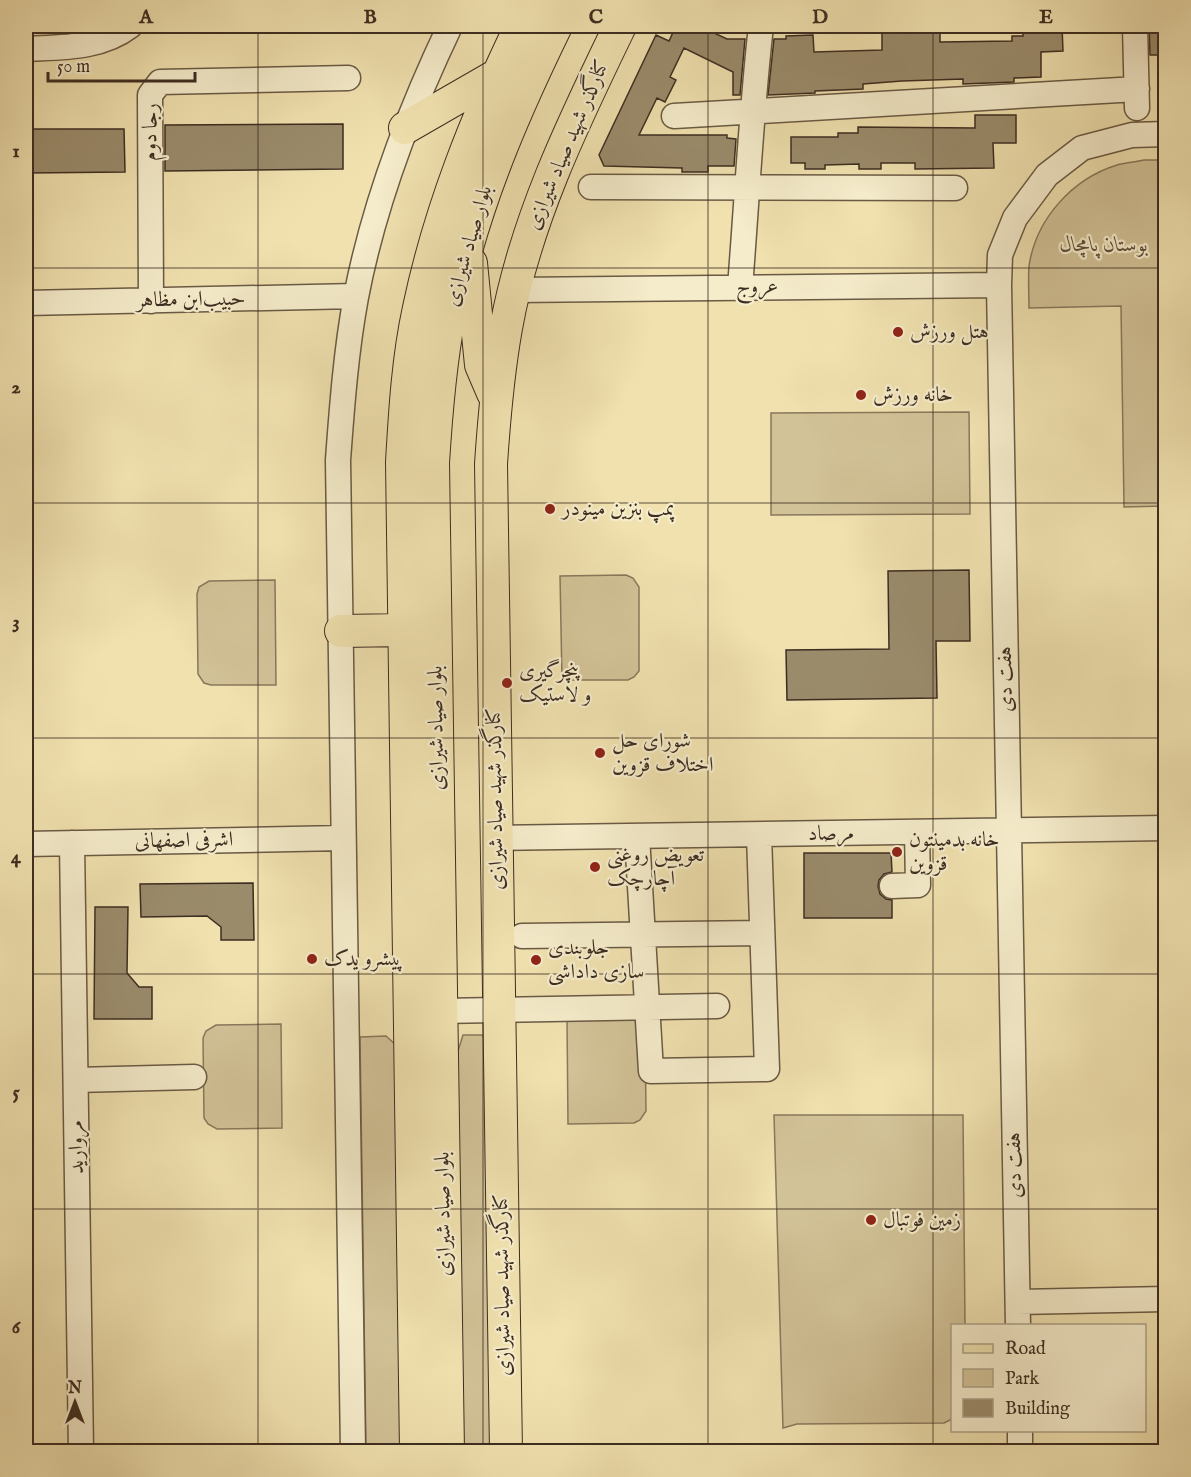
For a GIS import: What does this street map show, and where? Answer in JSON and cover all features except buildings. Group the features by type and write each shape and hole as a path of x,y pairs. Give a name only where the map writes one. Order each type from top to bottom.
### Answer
{"main road":[{"name":"بلوار صیاد شیرازی","path":"416,1452 402,462 406,390 418,309 438,229 465,151 497,75 521,26"},
{"name":"بلوار صیاد شیرازی","path":"448,1452 433,463 438,393 449,315 469,238 494,162 556,26"},
{"path":"597,26 602,64"},
{"name":"کنارگذر شهید صیاد شیرازی","path":"506,1452 491,464 495,400 506,326 524,254 548,182 620,26"},
{"path":"405,128 497,75"},
{"path":"469,238 481,364 495,400"},
{"path":"340,631 404,630"}],"street":[{"path":"26,49 85,45 107,39 130,26"},
{"path":"353,1452 338,460 343,383 356,296 377,212 405,128 450,26"},
{"path":"740,287 752,111 761,26"},
{"path":"675,116 752,111 1137,98 1136,26"},
{"name":"رجا دوم","path":"151,301 150,96 160,82 348,78"},
{"name":"هفت دی","path":"1018,1314 1000,255 1015,218 1047,175 1082,148 1132,135 1166,135"},
{"path":"591,187 955,188"},
{"name":"عروج","path":"515,290 999,285"},
{"name":"حبیب‌ابن مظاهر","path":"26,303 356,296"},
{"name":"مرصاد","path":"496,838 1166,828"},
{"path":"892,886 918,885 917,833"},
{"path":"637,836 651,1071 767,1069 759,835"},
{"name":"اشرفی اصفهانی","path":"26,844 344,838"},
{"name":"مروارید","path":"72,843 81,1452"},
{"path":"522,936 762,933"},
{"path":"441,1011 717,1006"},
{"path":"76,1080 194,1077"},
{"path":"1018,1314 1166,1299"},
{"path":"1020,1432 1020,1452"}],"green space":[{"name":"بوستان پامچال","path":"1144,160 1165,160 1165,506 1124,507 1121,306 1029,308 1029,266 1039,232 1048,217 1071,191 1101,171 1117,165"},
{"path":"969,412 970,514 771,515 771,413"},
{"path":"626,575 633,578 639,587 639,671 628,680 562,680 560,576"},
{"path":"275,580 276,685 211,685 204,683 198,674 197,594 199,587 209,581"},
{"path":"567,1019 636,1019 645,1031 646,1111 640,1120 634,1123 568,1124"},
{"path":"281,1024 282,1128 217,1129 208,1124 204,1118 203,1038 206,1031 216,1025"},
{"path":"463,1035 482,1035 485,1038 496,1451 457,1451 458,1051"},
{"path":"386,1036 396,1045 405,1451 366,1451 360,1037"},
{"name":"زمین فوتبال","path":"774,1115 963,1115 965,1324 951,1324 951,1420 944,1423 797,1424 783,1428"}],"place":[{"name":"هتل ورزش","path":"898,332"},
{"name":"خانه ورزش","path":"861,395"},
{"name":"پمپ بنزین مینودر","path":"550,509"},
{"name":"پنچرگیری و لاستیک","path":"507,683"},
{"name":"شورای حل اختلاف قزوین","path":"600,753"},
{"name":"خانه بدمینتون قزوین","path":"897,852"},
{"name":"تعویض روغنی آچارچک","path":"595,867"},
{"name":"پیشرو یدک","path":"312,959"},
{"name":"جلوبندی سازی داداشی","path":"536,960"},
{"name":"زمین فوتبال","path":"871,1220"}]}
